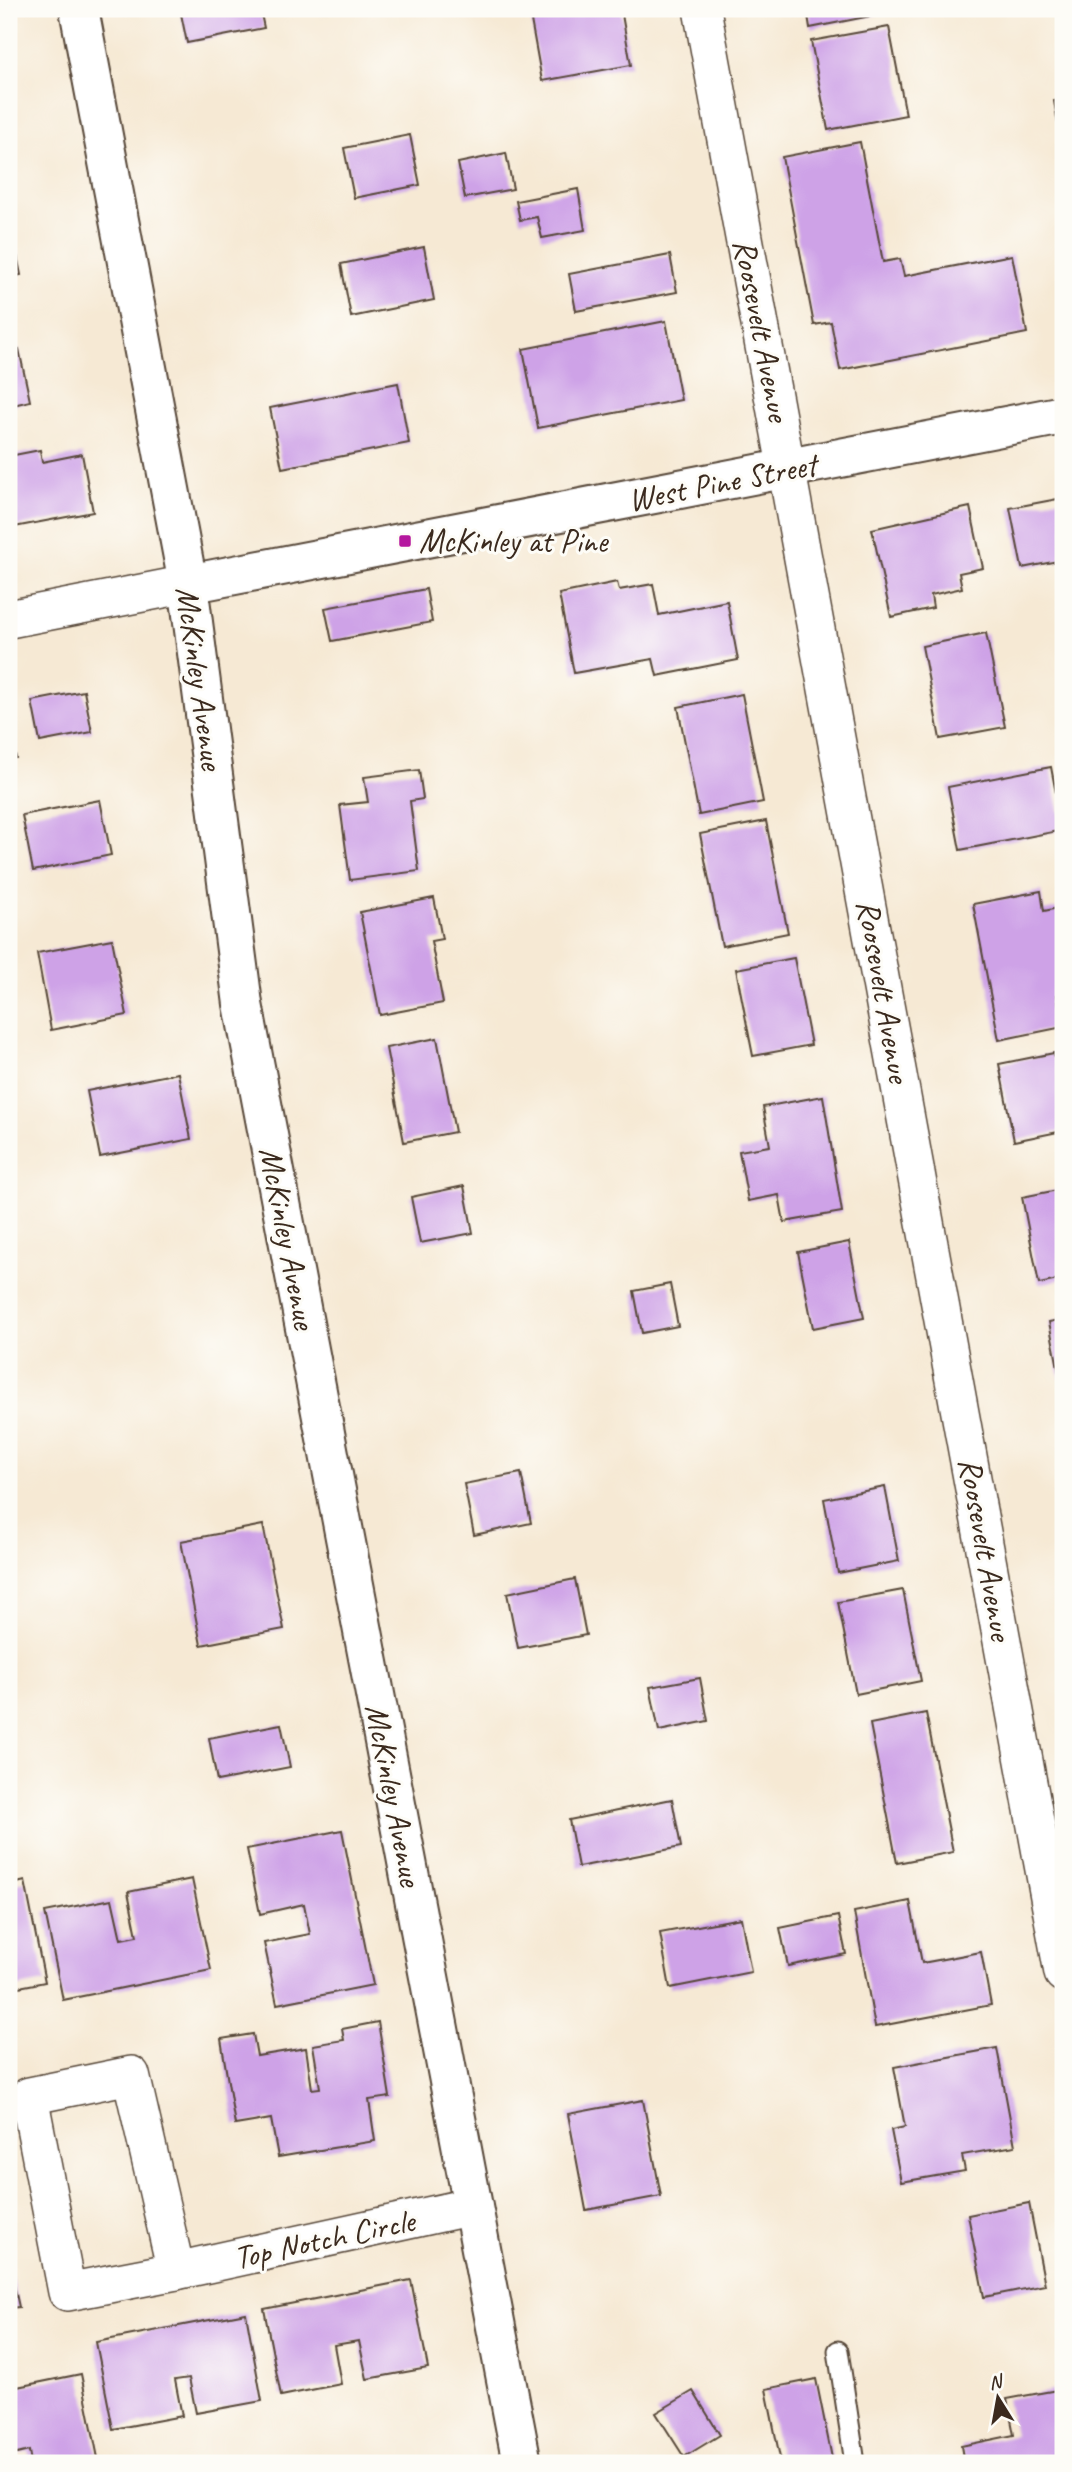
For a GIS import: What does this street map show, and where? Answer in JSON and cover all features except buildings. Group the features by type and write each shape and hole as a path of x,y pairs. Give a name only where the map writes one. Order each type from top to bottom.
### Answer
{"street":[{"name":"McKinley Avenue","path":"79,9 188,584 243,1004 522,2463"},
{"name":"Roosevelt Avenue","path":"702,9 789,469 1063,1973"},
{"name":"West Pine Street","path":"9,619 1063,415"},
{"name":"Top Notch Circle","path":"176,2271 131,2075 29,2096 67,2292 176,2271 473,2206"}],"lane":[{"path":"838,2351 855,2463"}],"place":[{"name":"McKinley at Pine","path":"405,541"}]}
